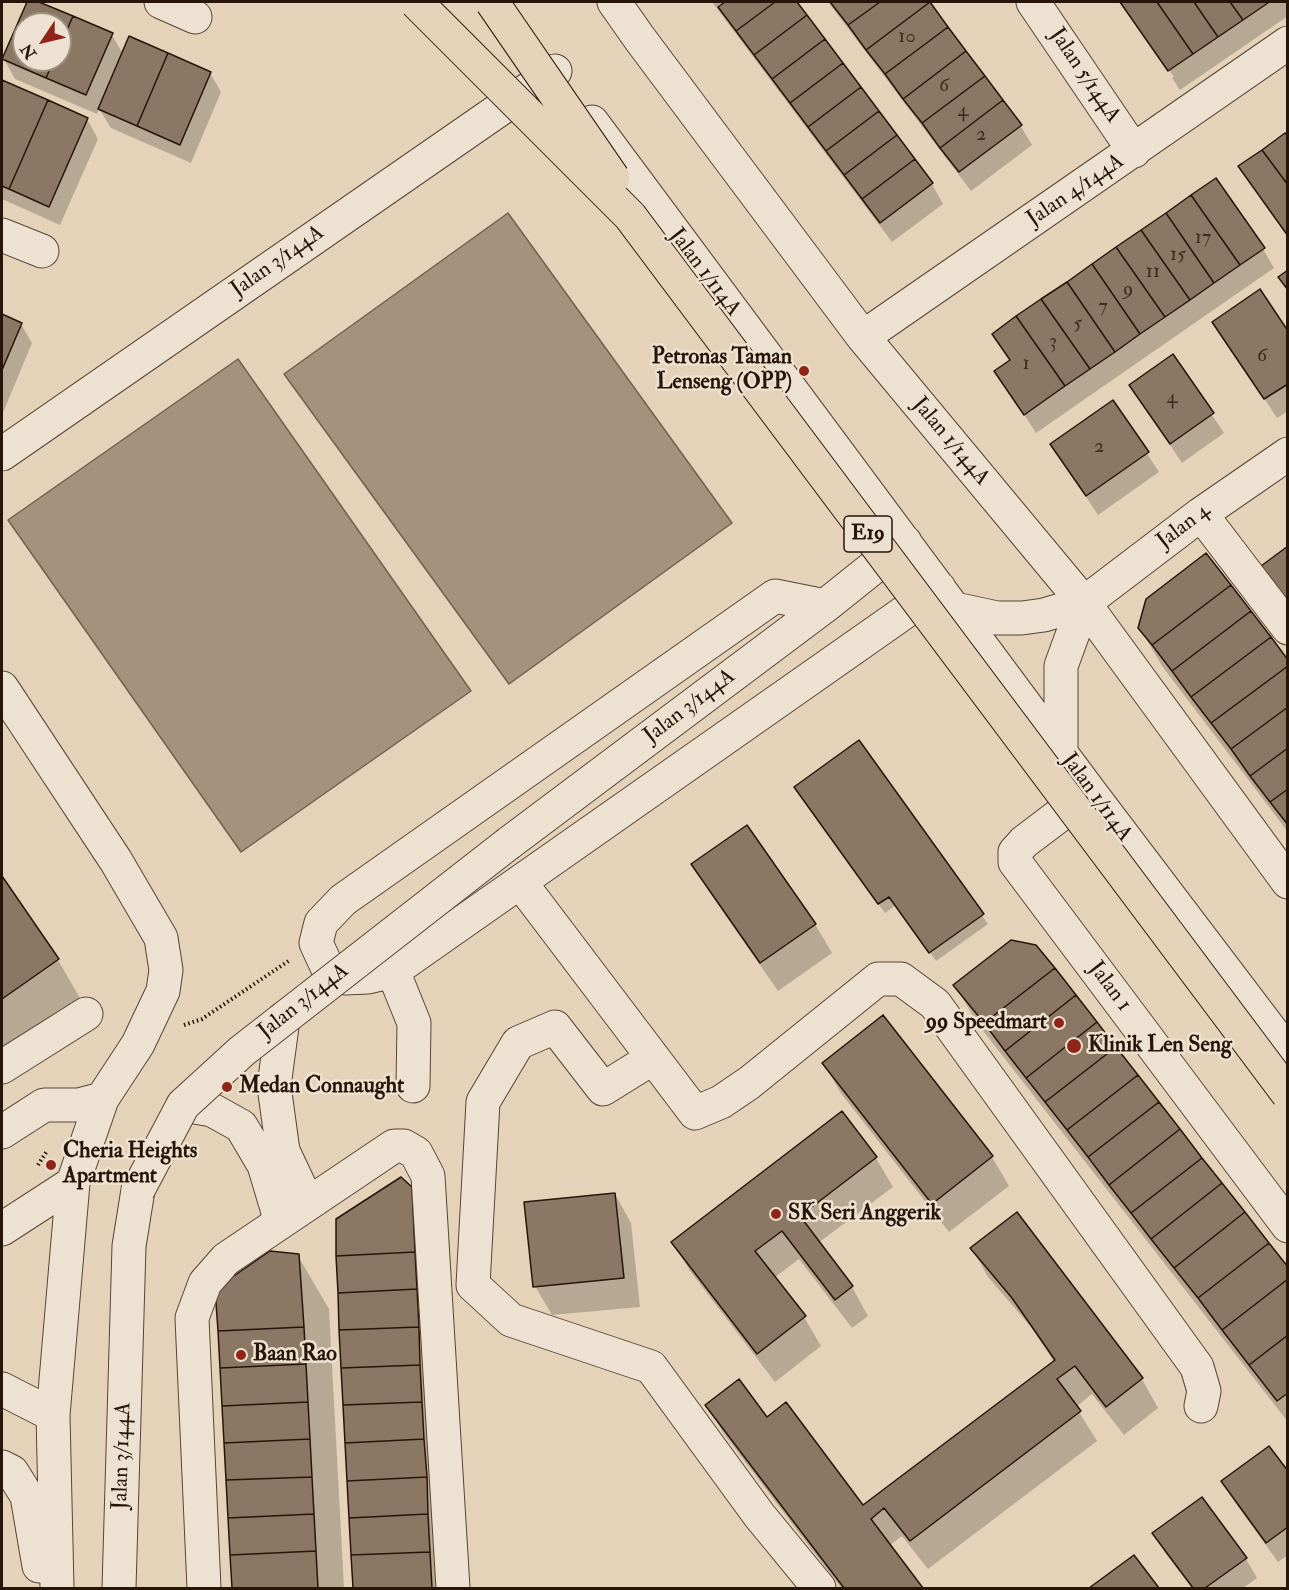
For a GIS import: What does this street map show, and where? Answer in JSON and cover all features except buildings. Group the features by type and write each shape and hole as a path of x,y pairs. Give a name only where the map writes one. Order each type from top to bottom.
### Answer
{"highway":[{"name":"E19","path":"416,2 630,216 1287,1094"},
{"name":"E19","path":"448,2 632,206 1287,1082"},
{"path":"492,2 632,206"}],"street":[{"path":"161,2 195,17"},
{"name":"Jalan 1/114A","path":"505,2 1090,792 1287,1053"},
{"name":"Jalan 1/144A","path":"614,2 863,337 1084,603 1287,882"},
{"name":"Jalan 5/144A","path":"1033,2 1134,150"},
{"name":"Jalan 4/144A","path":"863,337 1287,43"},
{"name":"Jalan 3/144A","path":"2,454 555,71"},
{"path":"2,235 42,251"},
{"name":"Jalan 4","path":"1084,603 1201,514 1287,454"},
{"path":"1201,514 1287,628"},
{"path":"905,542 825,606 775,596 343,900 321,923 316,943 328,969 345,978 368,977 393,971 520,882 947,598 997,618 1044,615 1084,603"},
{"path":"1060,751 1061,666 1084,603"},
{"name":"Jalan 3/144A","path":"119,1588 129,1246 138,1190 183,1105 242,1051 283,1018 509,843 825,606"},
{"path":"2,688 116,861 161,938 165,970 163,991 138,1044 90,1102 73,1183 53,1414 57,1588"},
{"name":"Jalan 1","path":"1090,792 1024,842 1015,852 1016,862 1287,1226"},
{"path":"520,882 694,1113 721,1102 749,1083 878,979 901,979 935,1004 1197,1367 1204,1391 1201,1406"},
{"path":"393,971 414,1023 413,1086"},
{"path":"2,1067 86,1014"},
{"path":"283,1018 274,1086 283,1151 308,1204"},
{"path":"653,1058 603,1089 555,1027 518,1043 483,1102 473,1285 511,1320 651,1367 759,1515 819,1588"},
{"path":"5,1123 44,1105 90,1102"},
{"path":"183,1105 212,1110 241,1126 264,1165 278,1212 277,1224"},
{"path":"204,1588 192,1318 205,1283 226,1259 277,1224 394,1146 405,1146 416,1153 428,1176 453,1588"},
{"path":"2,1229 73,1183"},
{"path":"2,1389 53,1414"},
{"path":"2,1467 12,1472 27,1496 43,1588"}],"path":[{"path":"138,1044 202,1018 316,943"},
{"path":"32,1173 90,1102"}],"shaded area":[{"path":"508,213 732,523 509,684 284,374"},
{"path":"238,359 471,691 241,852 8,520"}],"place":[{"name":"Petronas Taman Lenseng (OPP)","path":"804,371"},
{"name":"99 Speedmart","path":"1059,1023"},
{"name":"Klinik Len Seng","path":"1074,1046"},
{"name":"Medan Connaught","path":"227,1087"},
{"name":"Cheria Heights Apartment","path":"51,1165"},
{"name":"SK Seri Anggerik","path":"776,1214"},
{"name":"Baan Rao","path":"241,1355"}]}
